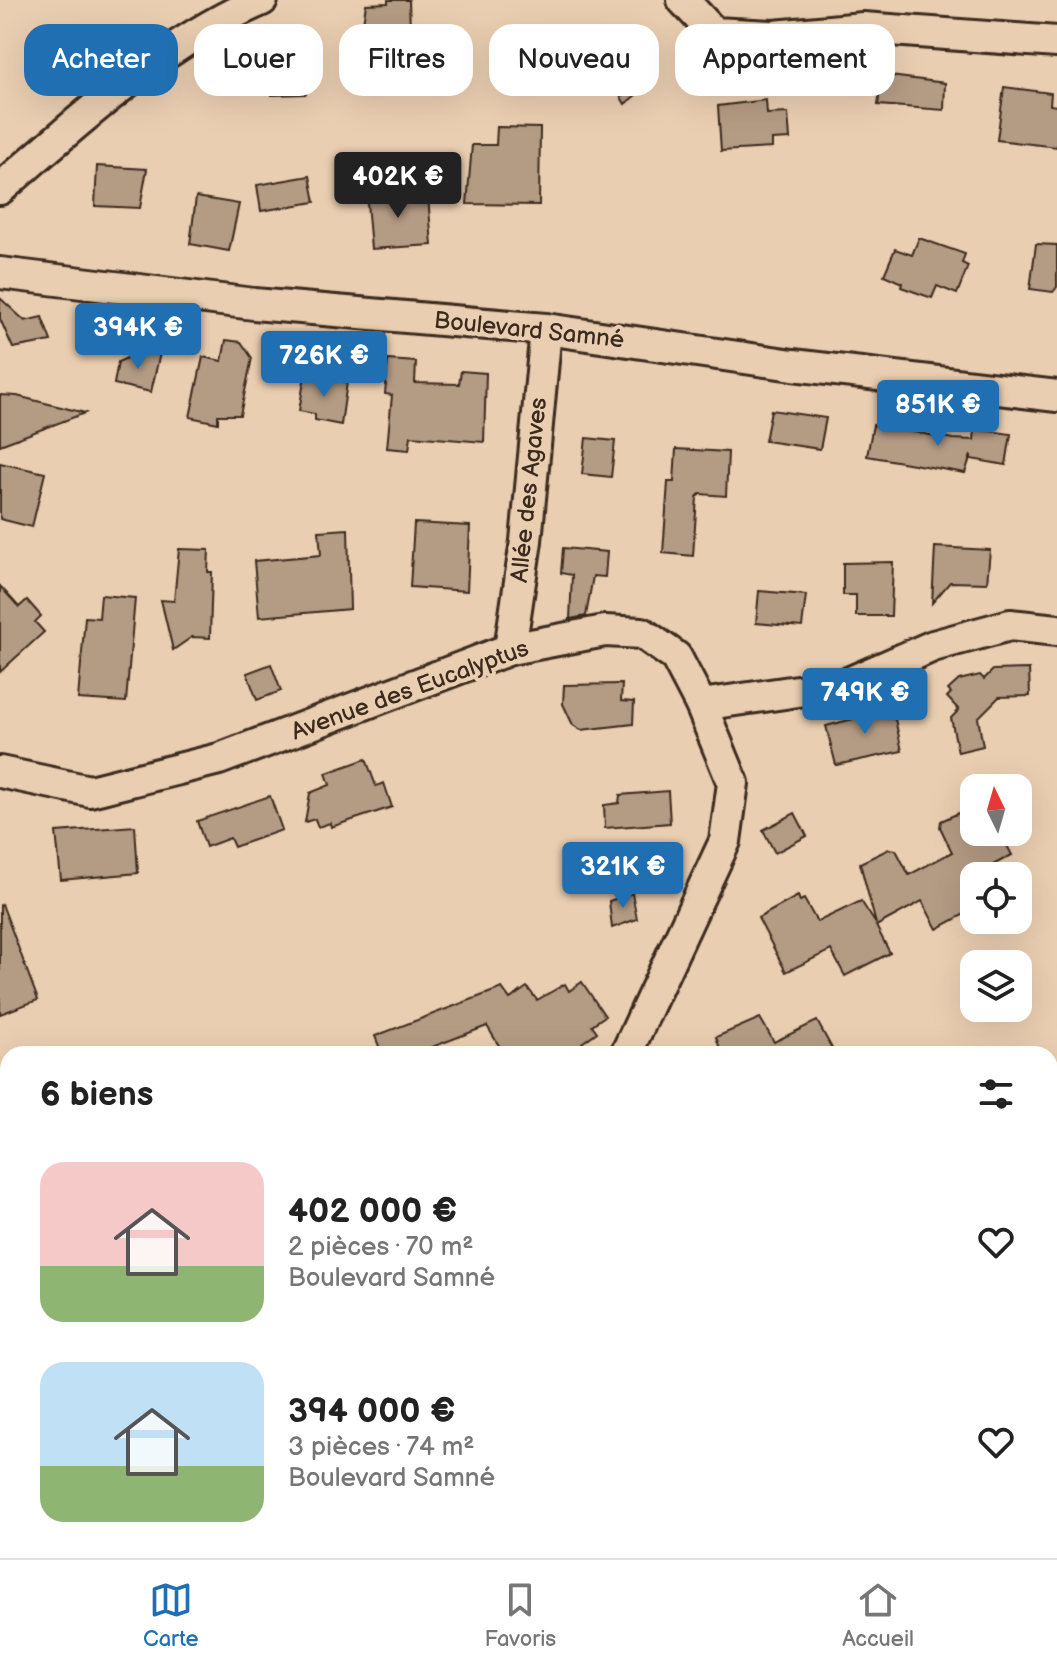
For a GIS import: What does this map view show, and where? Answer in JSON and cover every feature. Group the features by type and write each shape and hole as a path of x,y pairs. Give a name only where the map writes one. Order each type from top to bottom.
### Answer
{"street":[{"path":"0,189 155,61 227,15 262,0"},
{"path":"683,0 714,33 774,36 865,14 1057,42"},
{"name":"Boulevard Samné","path":"0,273 254,304 546,329 793,365 1057,396"},
{"name":"Allée des Agaves","path":"510,649 526,541 546,329"},
{"path":"701,705 846,684 933,646 1010,625 1057,630"},
{"name":"Avenue des Eucalyptus","path":"0,772 90,791 219,759 510,649 605,631 642,633 676,657 701,705 733,783 725,841 630,1046"}],"building":[{"path":"388,0 409,0 410,24 363,24 366,4 388,3"},
{"path":"895,77 945,83 944,110 878,105 879,96 895,96"},
{"path":"1004,87 1051,93 1050,105 1057,106 1057,147 997,140"},
{"path":"620,96 635,96 625,104"},
{"path":"766,100 767,114 788,113 790,139 772,140 772,148 721,151 718,106"},
{"path":"497,127 540,128 539,205 467,204 472,145 496,145"},
{"path":"97,166 147,169 140,208 95,206"},
{"path":"310,176 315,202 261,211 257,185"},
{"path":"396,189 396,198 428,196 432,245 371,249 366,191"},
{"path":"196,197 239,204 229,251 190,244"},
{"path":"919,238 965,254 962,263 968,266 957,294 937,286 932,298 901,287 902,283 884,275 895,249 912,255"},
{"path":"1036,244 1057,245 1057,287 1053,292 1030,289"},
{"path":"0,298 25,321 42,317 51,341 13,348 0,319"},
{"path":"226,340 241,342 252,358 240,415 218,415 218,423 190,417 203,357 222,361"},
{"path":"144,350 160,353 151,392 114,384 118,362"},
{"path":"388,360 416,362 415,383 459,384 461,371 486,373 484,442 411,436 409,450 387,448 392,395 385,394"},
{"path":"305,375 347,382 341,425 315,420 315,414 299,411"},
{"path":"0,395 17,396 85,413 0,445"},
{"path":"771,410 826,418 820,449 765,441"},
{"path":"873,425 953,439 974,440 975,429 1011,434 1006,465 971,459 971,455 965,473 867,456"},
{"path":"586,438 615,441 611,477 582,474"},
{"path":"676,449 728,452 726,496 700,494 697,497 693,556 663,553 668,482 674,482"},
{"path":"0,463 45,473 32,527 0,519"},
{"path":"414,523 470,526 467,591 410,587"},
{"path":"348,529 350,609 259,617 254,561 321,555 319,531"},
{"path":"935,547 990,550 987,583 950,582 932,603"},
{"path":"563,548 607,552 605,577 593,576 586,616 570,619 572,575 561,573"},
{"path":"179,549 209,550 208,572 212,572 210,638 192,637 173,650 161,600 174,601"},
{"path":"893,562 891,616 856,616 856,595 843,595 843,563"},
{"path":"0,586 19,607 27,600 41,616 35,622 44,632 0,672"},
{"path":"759,591 806,595 802,627 756,623"},
{"path":"101,595 135,598 126,702 78,699 85,617 99,618"},
{"path":"271,664 281,691 257,700 247,673"},
{"path":"1029,669 1030,696 999,697 978,718 983,746 958,752 951,718 959,710 947,697 951,693 948,690 959,680 980,675 984,679 993,670"},
{"path":"622,684 621,701 634,702 633,724 581,730 573,725 563,704 564,685"},
{"path":"889,703 889,718 895,719 902,751 836,765 826,726 853,719 851,712"},
{"path":"366,759 376,786 384,783 392,807 331,827 330,823 318,827 315,819 305,822 310,793 330,785 326,773"},
{"path":"668,791 670,823 605,828 604,805 619,803 620,795"},
{"path":"270,796 282,830 234,847 230,838 206,847 197,821"},
{"path":"960,812 960,846 1007,846 1012,855 999,862 960,862 960,917 937,929 922,901 876,926 890,953 845,976 831,950 786,972 758,918 798,896 800,901 804,899 817,922 861,901 876,924 860,863 889,849 896,850 909,875 952,852 940,827 941,821"},
{"path":"795,813 807,836 775,853 763,830"},
{"path":"135,826 138,873 61,880 56,832"},
{"path":"632,893 637,919 612,928 609,901"},
{"path":"0,905 38,1000 0,1014"},
{"path":"582,982 605,1016 592,1025 597,1032 582,1043 584,1046 499,1046 487,1026 435,1046 379,1046 375,1036 502,988 510,999 527,987 537,1000 565,984 569,991"},
{"path":"760,1018 774,1042 817,1021 831,1046 719,1046 716,1037"}]}
